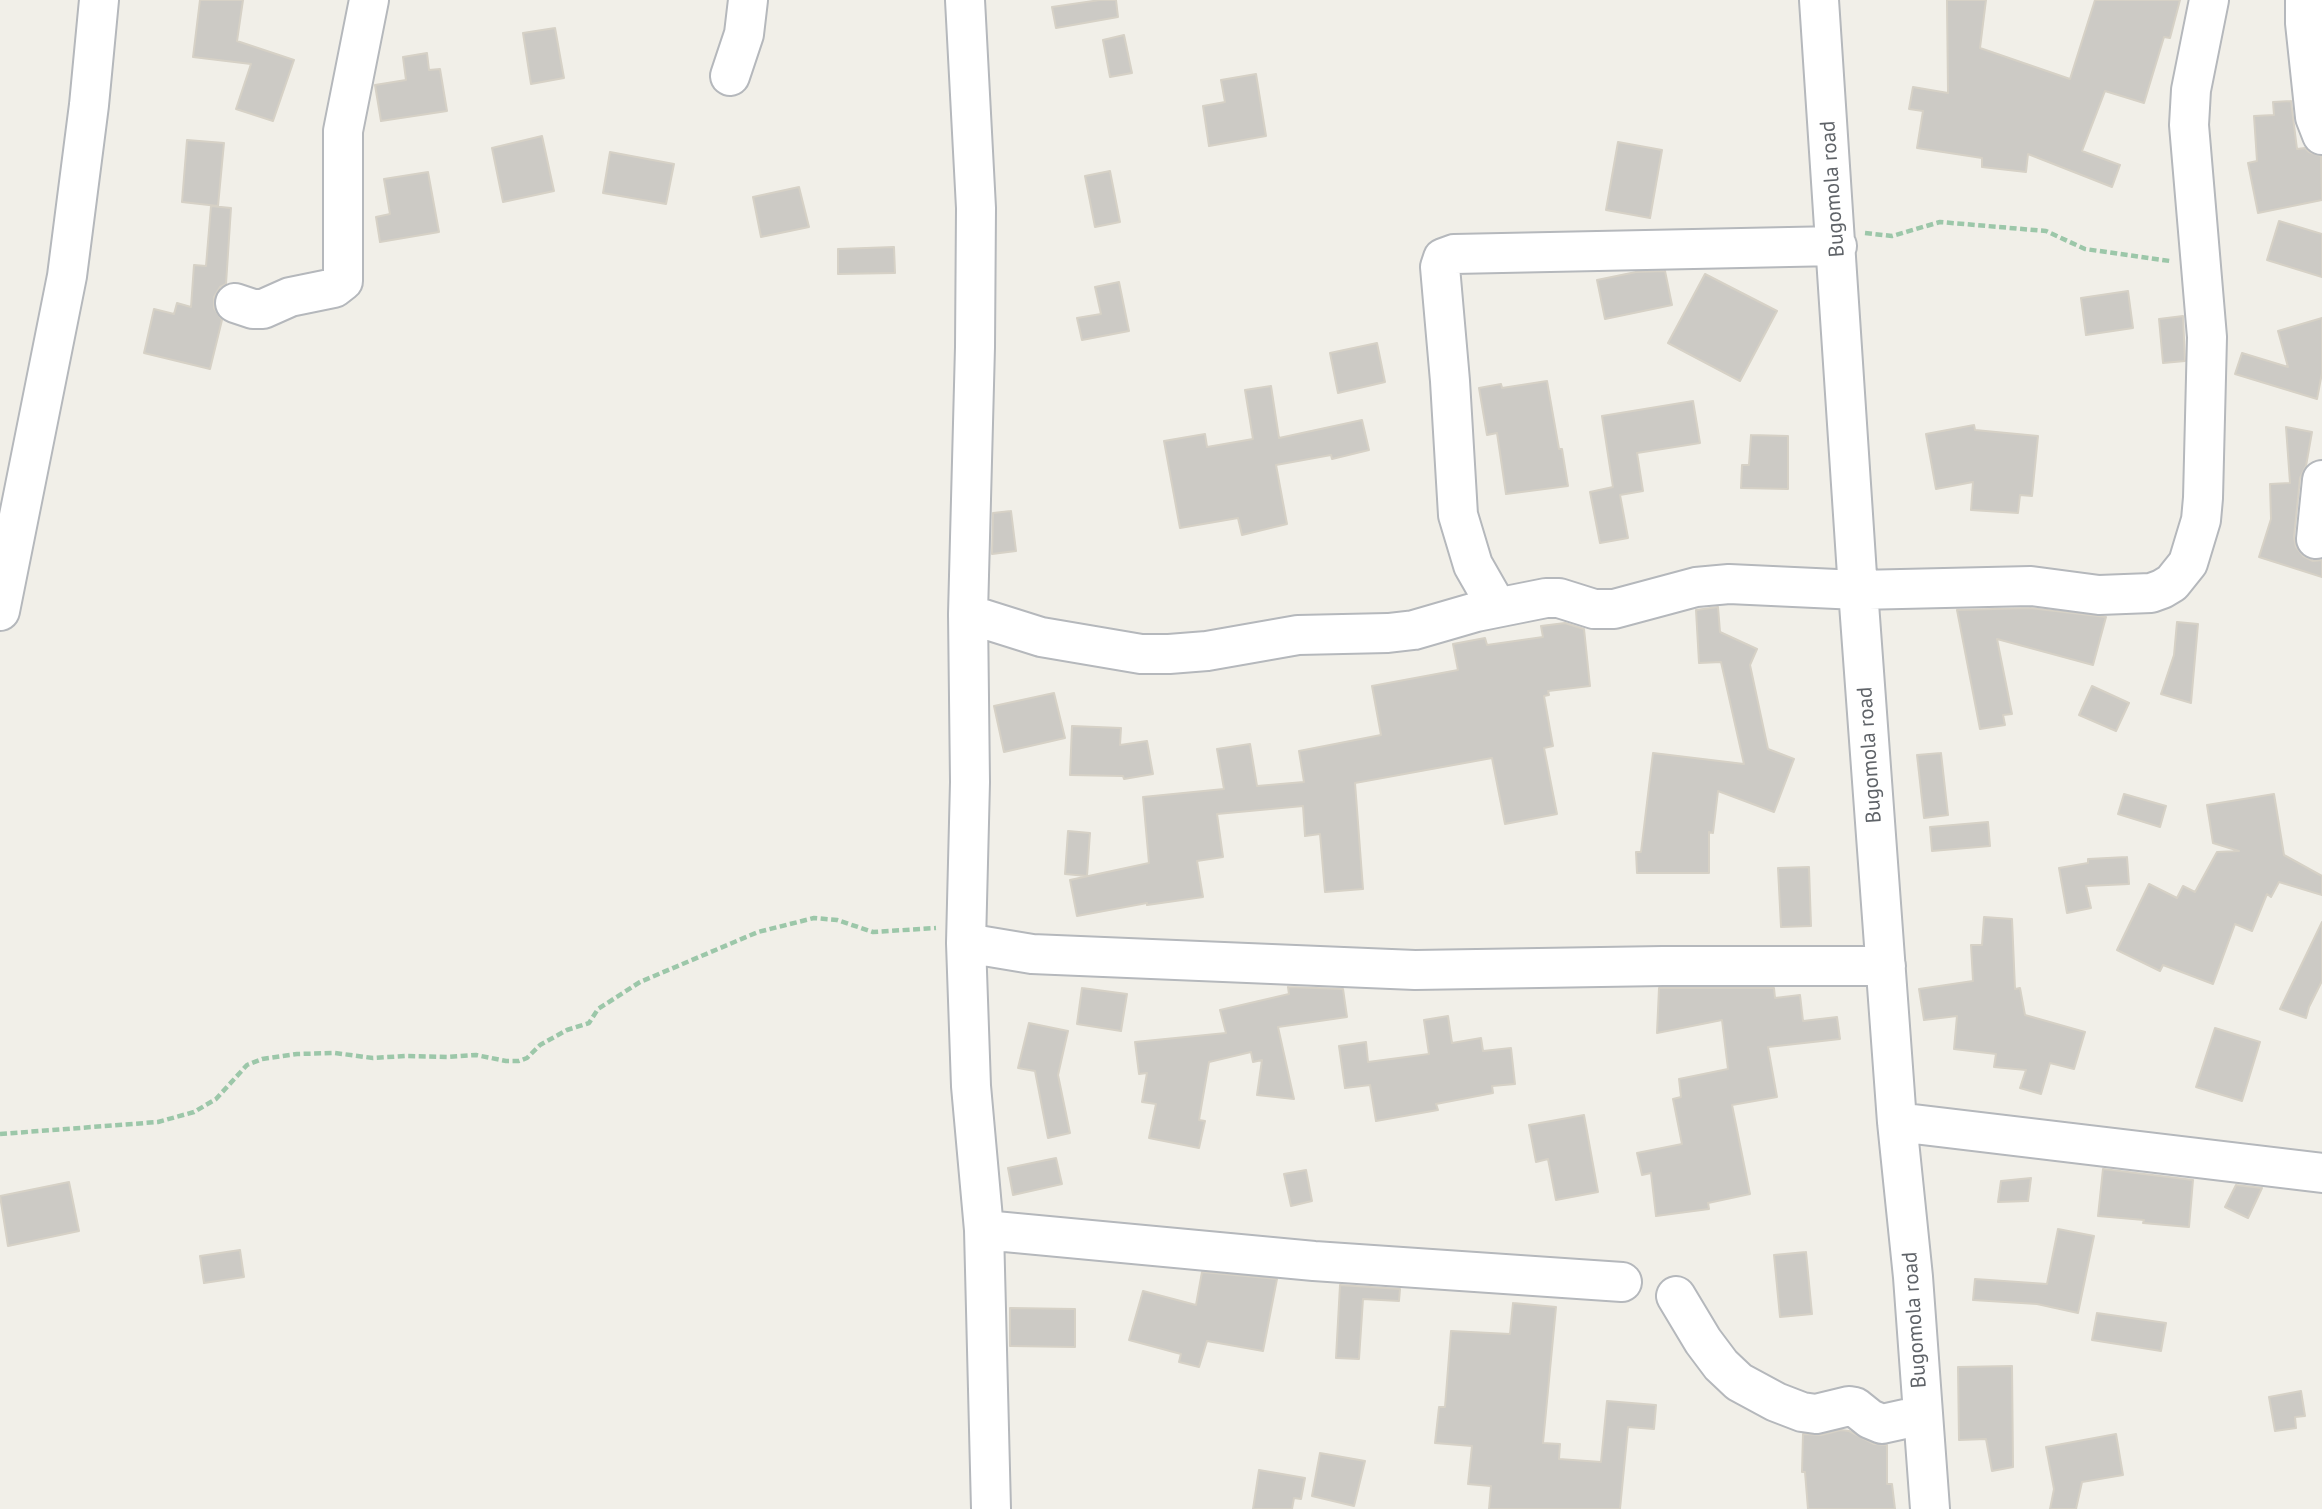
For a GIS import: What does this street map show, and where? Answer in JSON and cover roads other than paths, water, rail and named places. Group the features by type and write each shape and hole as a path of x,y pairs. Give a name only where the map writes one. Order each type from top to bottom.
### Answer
{"street":[{"path":"0,611 67,276 89,105 99,0"},
{"path":"235,303 263,309 290,297 334,288 343,281 343,131 369,0"},
{"path":"730,76 744,34 748,0"},
{"path":"965,0 976,208 968,614 970,782 966,935 971,1086 984,1230 991,1509"},
{"name":"Bugomola road","path":"1819,0 1897,1122 1913,1278 1930,1509"},
{"path":"968,614 1041,637 1141,654 1169,654 1207,651 1298,635 1414,630 1497,607 1559,598 1594,609 1614,609 1696,587 1729,584 1858,590 2031,586 2099,595 2151,593 2172,583 2188,563 2201,520 2207,337 2191,174 2189,125 2191,90 2209,0"},
{"path":"2305,0 2315,117 2322,135"},
{"path":"1497,607 1473,565 1458,516 1440,267 1443,258 1454,254 1836,237"},
{"path":"2316,538 2322,480"},
{"path":"966,935 1032,954 1415,970 1886,966"},
{"path":"1897,1122 2320,1167"},
{"path":"984,1230 1314,1261 1622,1282"},
{"path":"1676,1296 1721,1365 1739,1382 1776,1402 1802,1412 1816,1414 1855,1407 1870,1419 1882,1424 1923,1415"}]}
